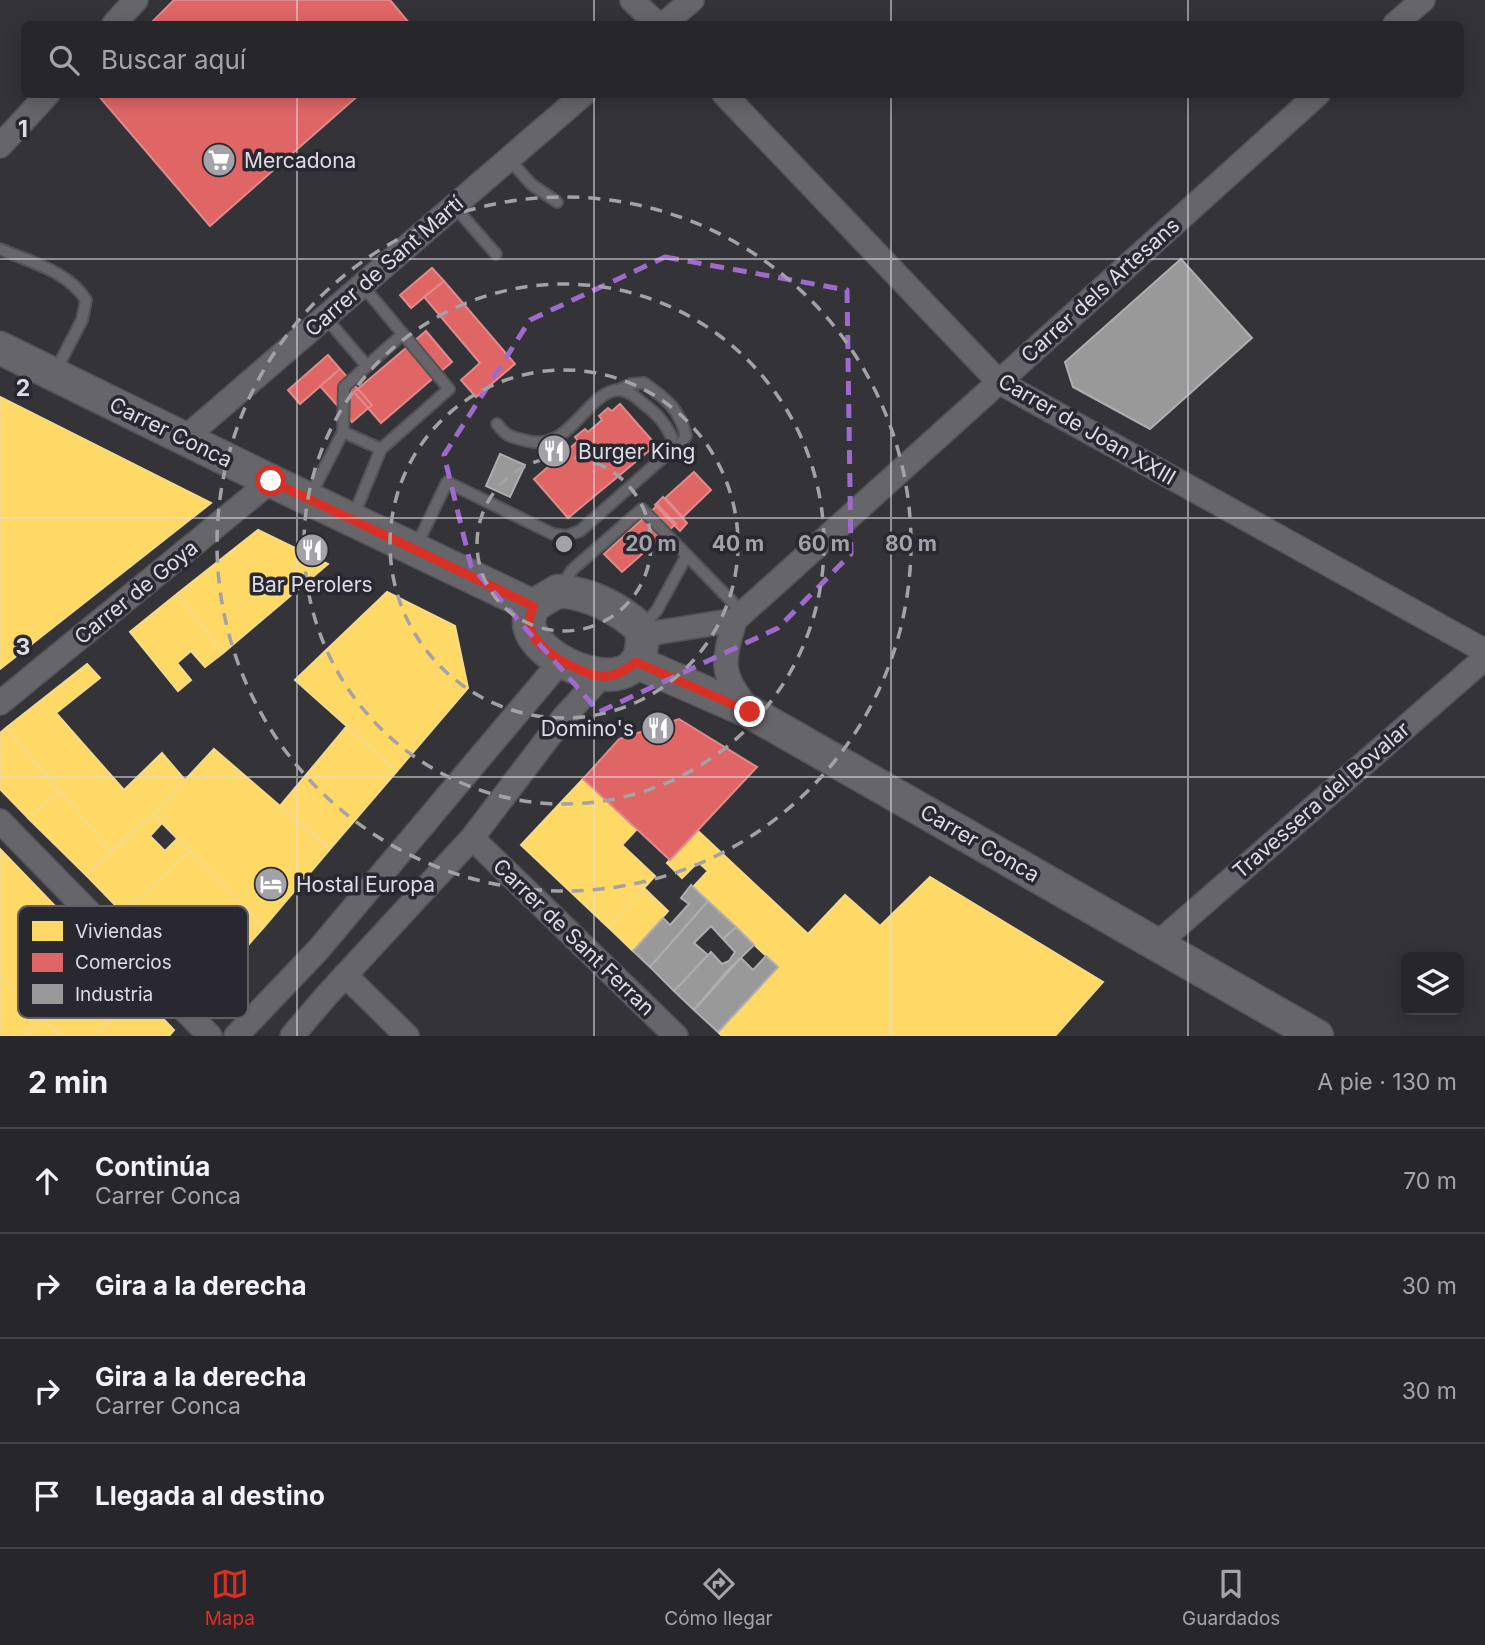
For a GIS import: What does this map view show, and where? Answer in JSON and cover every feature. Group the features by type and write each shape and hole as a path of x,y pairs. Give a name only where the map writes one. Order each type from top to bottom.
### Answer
{"street":[{"path":"117,21 136,0"},
{"path":"632,0 654,21"},
{"path":"668,21 692,0"},
{"path":"1398,21 1423,0"},
{"path":"0,146 44,98"},
{"name":"Carrer de Sant Martí","path":"185,438 578,98"},
{"name":"Carrer de Joan XXIII","path":"728,98 999,382 1485,651"},
{"name":"Carrer dels Artesans","path":"739,617 1314,98"},
{"name":"Carrer Conca","path":"0,348 415,550 546,598"},
{"name":"Carrer de Goya","path":"0,702 271,481"},
{"path":"640,642 625,614 577,592 546,598 528,623 538,643 561,662 601,677 622,673 640,642 739,617"},
{"path":"739,617 725,654 729,682 750,712"},
{"name":"Carrer Conca","path":"640,642 750,712 1317,1036"},
{"name":"Travessera del Bovalar","path":"1157,944 1485,658"},
{"path":"236,1036 318,950 561,662"},
{"path":"292,1036 472,838 564,717 601,677"},
{"path":"0,821 83,906"},
{"name":"Carrer de Sant Ferran","path":"472,838 676,1036"},
{"path":"345,975 407,1036"},
{"path":"192,1018 210,1036"}],"lane":[{"path":"509,159 531,184 556,202"},
{"path":"454,206 496,254"},
{"path":"0,249 62,275 80,290 86,300 82,320 54,375"},
{"path":"352,520 381,449 449,389 362,285"},
{"path":"325,317 367,366"},
{"path":"309,499 343,432 344,387 403,334"},
{"path":"415,550 447,482 553,534 566,536 580,531 679,446 686,436 682,421 671,404 644,383 631,384 603,397 555,440 539,444 507,436 497,424"},
{"path":"618,390 633,394 663,420 672,438 667,454"},
{"path":"343,432 381,449"},
{"path":"546,598 573,569 642,509 687,555 739,617"},
{"path":"640,642 687,555"}],"highlighted area":[{"path":"665,257 847,290 851,554 778,628 599,712 471,566 444,455 530,320"}],"building: Viviendas":[{"path":"0,397 211,503 0,669"},
{"path":"258,530 328,564 223,653 177,594"},
{"path":"387,592 455,626 468,688 397,771 295,680"},
{"path":"177,594 223,653 205,667 191,651 177,663 191,680 178,691 130,632"},
{"path":"87,664 100,678 56,713 124,790 162,753 185,780 153,814 111,851 6,728"},
{"path":"347,726 397,771 330,849 280,806"},
{"path":"6,728 60,791 28,818 0,789 0,733"},
{"path":"214,749 330,849 264,927 248,911 248,906 243,906 153,814"},
{"path":"583,779 637,829 622,845 655,876 608,927 521,845"},
{"path":"60,791 111,851 86,875 28,818"},
{"path":"153,814 162,823 150,836 165,851 177,839 190,851 131,906 116,906 86,875"},
{"path":"697,830 808,934 845,895 880,926 930,877 1103,982 1055,1036 722,1036 718,1032 778,967 693,887 708,871 698,862 682,878 667,863"},
{"path":"0,849 55,906 18,906 18,992 0,974"},
{"path":"190,851 244,906 131,906"},
{"path":"644,888 668,911 633,951 608,927"},
{"path":"248,911 264,927 248,945"},
{"path":"0,974 18,993 18,1018 42,1018 26,1036 0,1036"},
{"path":"42,1018 47,1023 61,1036 26,1036"},
{"path":"43,1018 112,1018 94,1036 61,1036"},
{"path":"112,1018 163,1018 174,1030 169,1036 94,1036"}],"building: Comercios":[{"path":"174,0 390,0 408,21 153,21"},
{"name":"Mercadona","path":"100,98 355,98 210,226"},
{"path":"432,268 444,281 411,308 400,295"},
{"path":"444,281 515,364 476,397 461,380 480,363 424,297"},
{"path":"426,331 452,362 381,423 354,392"},
{"path":"328,355 340,369 300,404 288,390"},
{"path":"340,369 372,405 352,422 320,386"},
{"path":"620,404 656,445 568,518 534,479 578,441 575,437 585,429 588,432 602,420 599,416 608,408 612,411"},
{"path":"694,472 711,490 683,517 665,498"},
{"path":"663,497 687,523 680,531 655,505"},
{"path":"658,505 676,524 622,572 604,554"},
{"path":"679,719 757,767 670,860 583,779 619,739"}],"building: Industria":[{"path":"1181,259 1252,338 1150,429 1073,387 1065,362"},
{"path":"500,454 525,465 510,497 486,486"},
{"path":"691,885 708,901 650,967 633,951 663,918 670,925 689,904 681,898"},
{"path":"708,901 736,927 723,939 711,926 694,943 708,955 674,991 650,967"},
{"path":"736,927 754,945 726,972 694,1010 674,991 711,952 722,964 729,961 735,952 723,939"},
{"path":"766,956 778,967 718,1032 694,1010 741,958 753,970"}],"place":[{"name":"Mercadona","path":"219,160"},
{"name":"Burger King","path":"554,451"},
{"name":"Bar Perolers","path":"312,550"},
{"name":"Domino's","path":"658,728"},
{"name":"Hostal Europa","path":"271,884"}],"route":[{"path":"271,481 533,606 528,623 538,643 561,662 601,677 622,673 636,662 750,712"}]}
